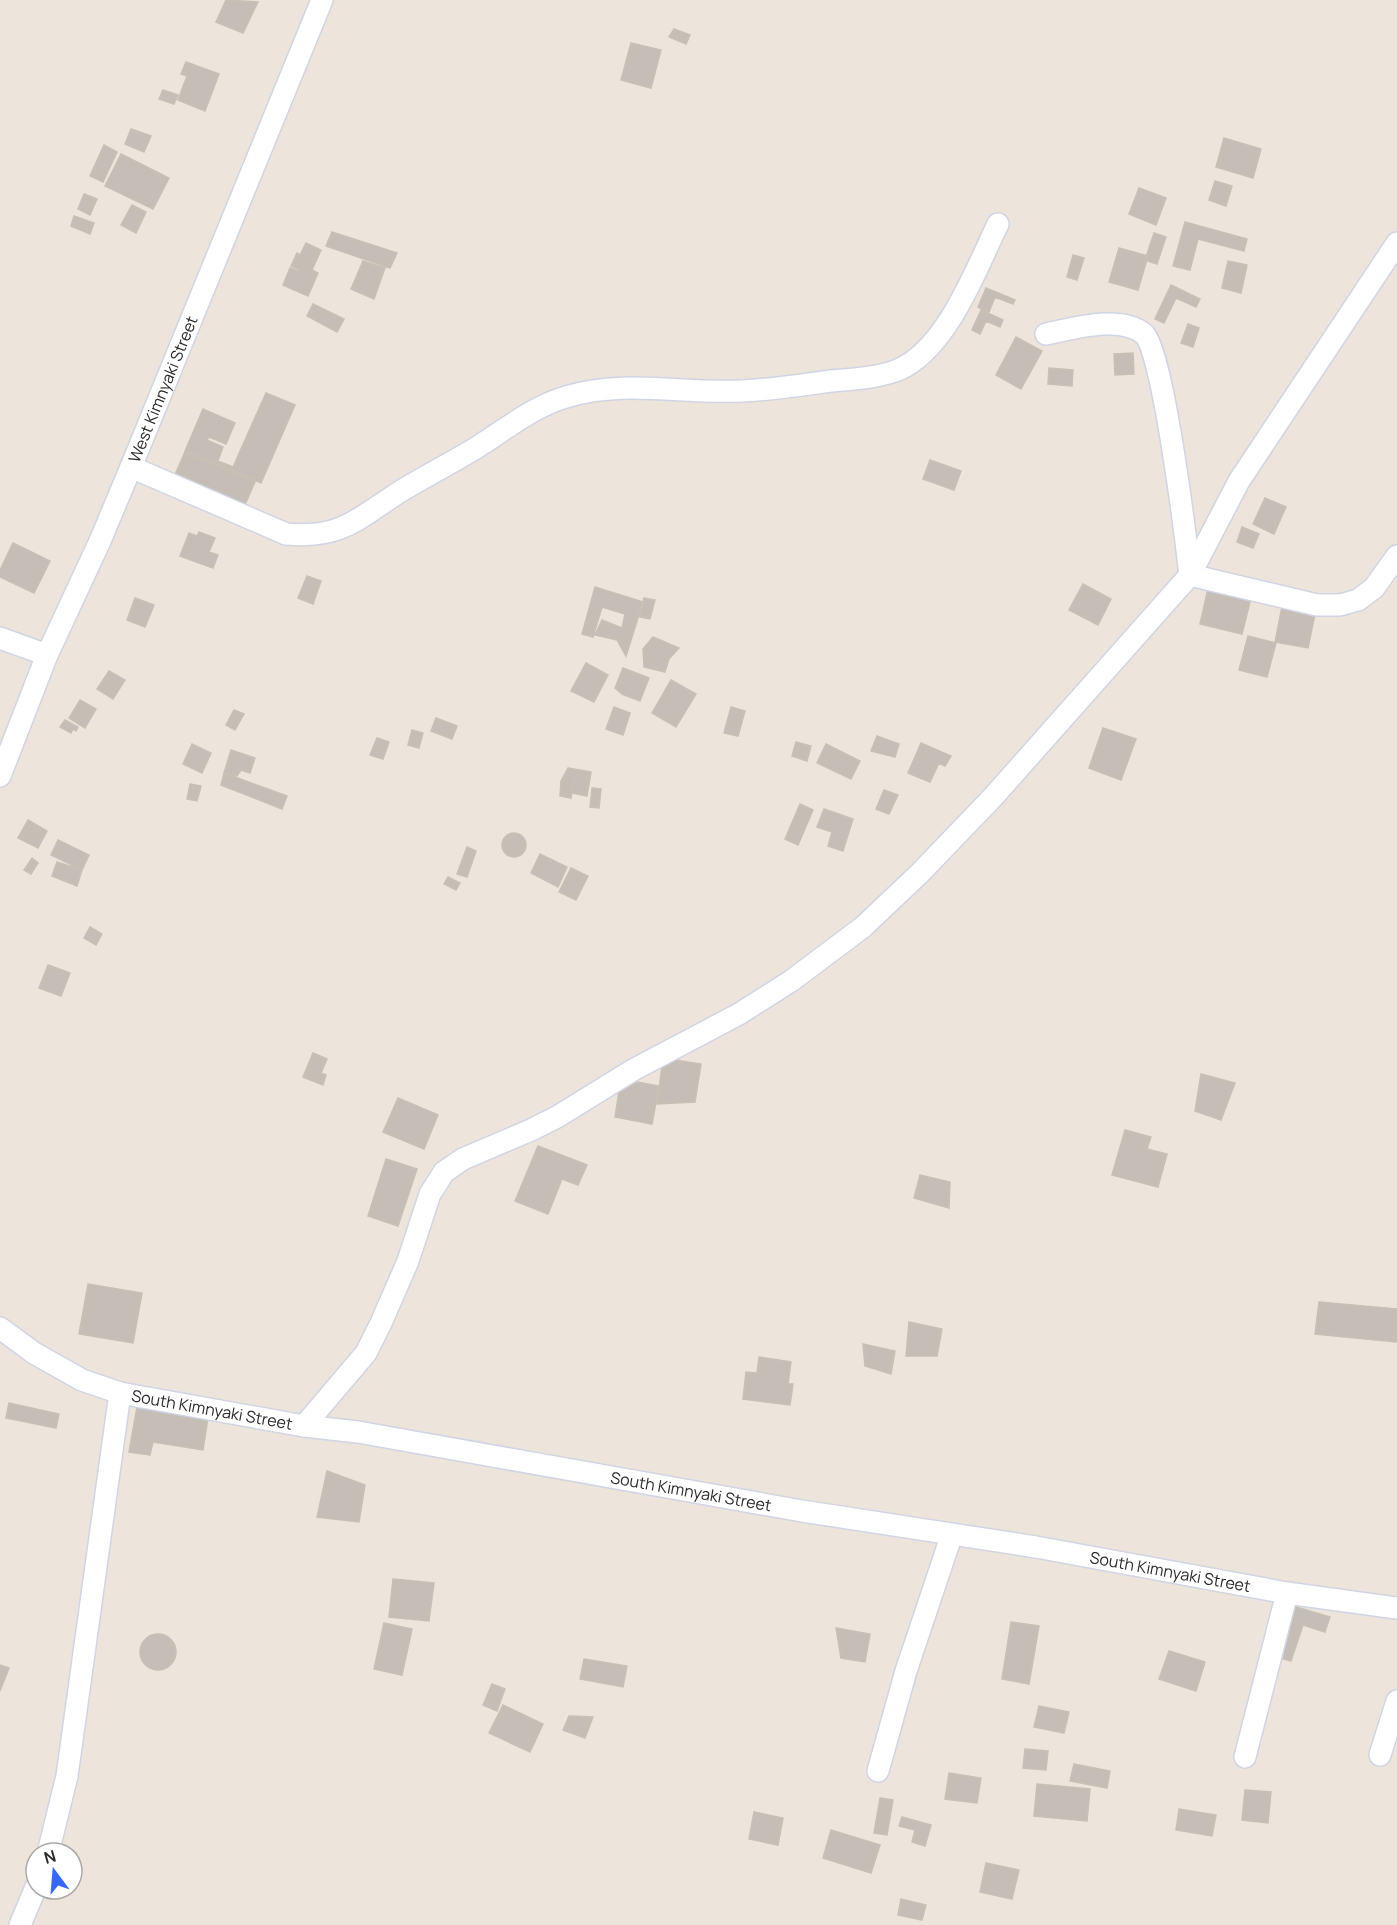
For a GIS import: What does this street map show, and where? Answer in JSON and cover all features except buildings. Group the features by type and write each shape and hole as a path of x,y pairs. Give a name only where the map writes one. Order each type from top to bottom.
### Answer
{"street":[{"name":"West Kimnyaki Street","path":"0,776 47,655 100,541 322,0"},
{"path":"131,467 286,534 310,536 337,531 367,515 539,408 565,397 598,389 741,391 870,377 898,369 924,353 949,323 998,224"},
{"path":"304,1426 366,1353 408,1261 430,1194 444,1172 464,1159 557,1117 633,1070 739,1014 791,981 863,927 921,873 993,797 1190,575 1239,482 1397,243"},
{"path":"1046,334 1094,325 1118,325 1144,334 1148,340 1158,374 1174,462 1190,575"},
{"path":"1190,575 1317,605 1340,605 1358,600 1374,588 1397,556"},
{"path":"0,638 47,655"},
{"name":"South Kimnyaki Street","path":"0,1328 34,1353 82,1380 120,1393 304,1426 358,1432 802,1511 1164,1569 1287,1593 1397,1608"},
{"path":"51,1841 67,1776 120,1393"},
{"path":"878,1771 906,1671 952,1534"},
{"path":"1245,1757 1287,1593"},
{"path":"1380,1755 1397,1701"},
{"path":"20,1925 30,1901"}]}
